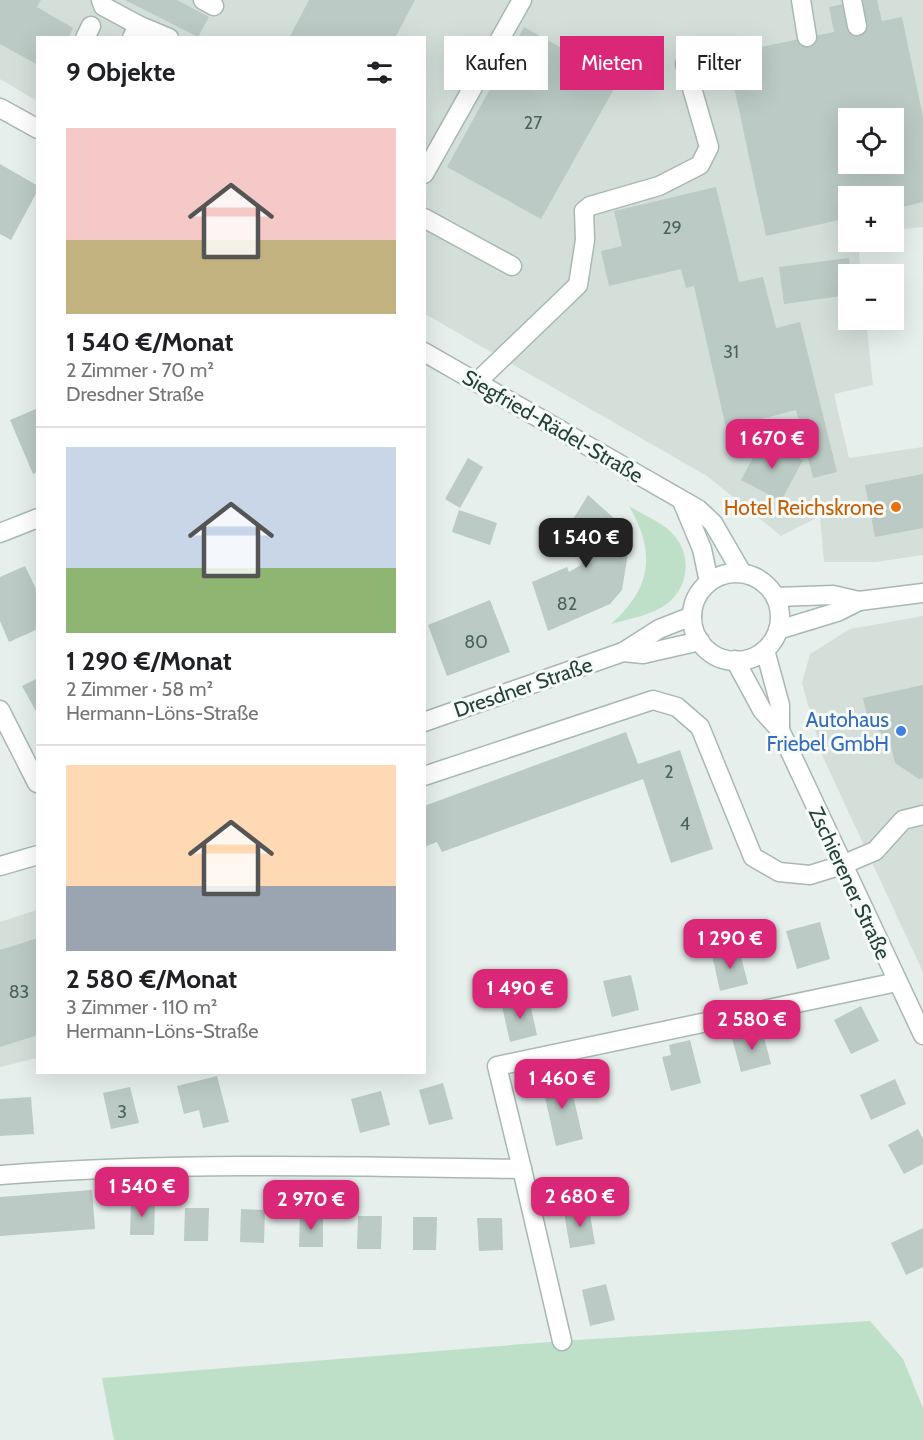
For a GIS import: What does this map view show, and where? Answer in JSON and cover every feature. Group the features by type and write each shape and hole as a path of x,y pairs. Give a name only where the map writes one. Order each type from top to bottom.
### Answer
{"street":[{"path":"101,0 104,6 135,31 159,36"},
{"path":"426,170 522,0"},
{"path":"801,0 807,37"},
{"path":"852,0 857,27"},
{"path":"477,382 578,285 585,240 584,211 590,206 659,186 700,165 709,147 693,90"},
{"path":"0,108 36,127"},
{"path":"426,219 512,266"},
{"name":"Siegfried-Rädel-Straße","path":"426,353 698,509 713,523 742,573"},
{"path":"682,501 702,549 709,582"},
{"path":"0,533 36,519"},
{"path":"729,573 742,573 757,578 769,587 776,597 781,619 778,630 765,650 754,657 735,660 714,655 700,641 695,634 692,616 700,592 709,582 729,573"},
{"path":"776,597 814,594 859,601 923,593"},
{"path":"778,630 837,612 859,601"},
{"name":"Dresdner Straße","path":"426,721 623,652 659,629 692,616"},
{"name":"Dresdner Straße","path":"623,652 643,654 700,641"},
{"name":"Zschierener Straße","path":"765,650 780,705 780,730"},
{"name":"Zschierener Straße","path":"735,660 762,710 780,730 923,1035"},
{"path":"426,775 653,700 677,707 700,727 753,857 779,872 810,874 842,866 875,851 903,820 923,815"},
{"path":"0,710 36,781"},
{"path":"0,866 36,856"},
{"path":"562,1341 497,1066 897,982"},
{"path":"0,1175 102,1168 305,1165 522,1169"}],"shaded area":[{"path":"0,0 923,0 923,227 904,229 904,186 838,186 838,252 859,252 860,264 838,264 838,330 867,330 873,385 834,394 849,458 923,447 923,555 876,562 824,562 820,516 781,536 707,476 426,315 426,36 36,36 36,100 0,79"},
{"path":"923,616 923,972 822,755 802,683 810,654 850,629"},
{"path":"36,910 36,1058 0,1067 0,922"}],"green space":[{"path":"629,506 661,524 674,535 684,554 685,575 676,595 662,607 641,616 611,624 635,597 646,569 643,539"},
{"path":"870,1321 903,1359 923,1408 923,1440 114,1440 102,1378 562,1341"}],"building":[{"path":"0,0 41,0 37,7 73,28 69,36 36,36 36,64 0,44"},
{"path":"125,0 177,0 209,17 199,36"},
{"path":"309,0 415,0 396,36 290,36"},
{"path":"863,0 877,0 882,21 902,17 923,117 923,202 904,207 904,186 838,186 838,220 766,236 735,90 762,90 762,47 834,32 829,7"},
{"path":"524,27 540,36 519,36"},
{"path":"548,40 560,47 560,90 613,90 541,219 447,167 489,90 548,90"},
{"path":"0,164 36,185 36,194 11,240 0,234"},
{"path":"716,187 739,282 763,277 776,328 800,322 837,472 813,478 796,410 726,428 694,286 686,288 681,269 609,286 601,251 622,246 614,211"},
{"path":"849,258 850,264 838,264 838,297 784,304 779,267"},
{"path":"36,409 36,473 33,474 10,420"},
{"path":"763,439 803,460 781,501 741,480"},
{"path":"468,458 483,467 460,508 445,499"},
{"name":"Hotel Reichskrone","path":"923,474 923,528 875,537 865,485"},
{"path":"588,495 625,528 629,547 622,590 610,604 548,631 532,582 567,567 569,572 581,565 585,553 564,534"},
{"path":"459,510 497,523 490,545 452,532"},
{"path":"25,566 36,589 36,630 9,642 0,621 0,577"},
{"path":"490,600 510,652 447,676 428,625"},
{"path":"36,679 36,711 22,686"},
{"name":"Autohaus Friebel GmbH","path":"923,685 923,778 919,779 895,763 889,738 869,725 863,698"},
{"path":"626,732 638,764 680,750 713,849 671,863 643,779 442,852 437,842 426,846 426,805"},
{"path":"820,922 830,959 797,969 786,931"},
{"path":"36,939 36,1036 0,1047 0,950"},
{"path":"739,949 748,984 720,991 712,955"},
{"path":"631,975 639,1010 612,1017 603,981"},
{"path":"529,999 537,1035 510,1042 502,1006"},
{"path":"861,1006 879,1041 851,1054 834,1020"},
{"path":"762,1030 771,1064 741,1072 732,1038"},
{"path":"690,1040 701,1083 671,1091 662,1057 671,1055 669,1045"},
{"path":"568,1073 583,1139 556,1146 541,1080"},
{"path":"217,1076 229,1122 203,1128 199,1110 184,1114 177,1086"},
{"path":"895,1079 906,1104 871,1120 860,1095"},
{"path":"443,1083 453,1119 429,1125 419,1090"},
{"path":"130,1087 139,1123 111,1129 103,1093"},
{"path":"381,1091 390,1125 360,1133 351,1099"},
{"path":"31,1097 34,1134 0,1136 0,1099"},
{"path":"918,1129 923,1139 923,1164 904,1174 888,1145"},
{"path":"92,1190 95,1229 0,1236 0,1197"},
{"path":"131,1202 155,1202 154,1235 130,1235"},
{"path":"185,1208 209,1208 208,1241 184,1241"},
{"path":"589,1208 595,1244 570,1248 564,1212"},
{"path":"241,1209 265,1210 264,1243 240,1242"},
{"path":"300,1214 323,1214 323,1247 299,1247"},
{"path":"358,1216 382,1216 381,1249 357,1249"},
{"path":"413,1217 437,1217 436,1250 413,1250"},
{"path":"477,1218 502,1218 503,1250 479,1251"},
{"path":"923,1228 923,1267 906,1275 891,1243"},
{"path":"606,1284 615,1320 590,1326 582,1290"}],"place":[{"name":"Hotel Reichskrone","path":"896,507"},
{"name":"Autohaus Friebel GmbH","path":"901,731"}]}
